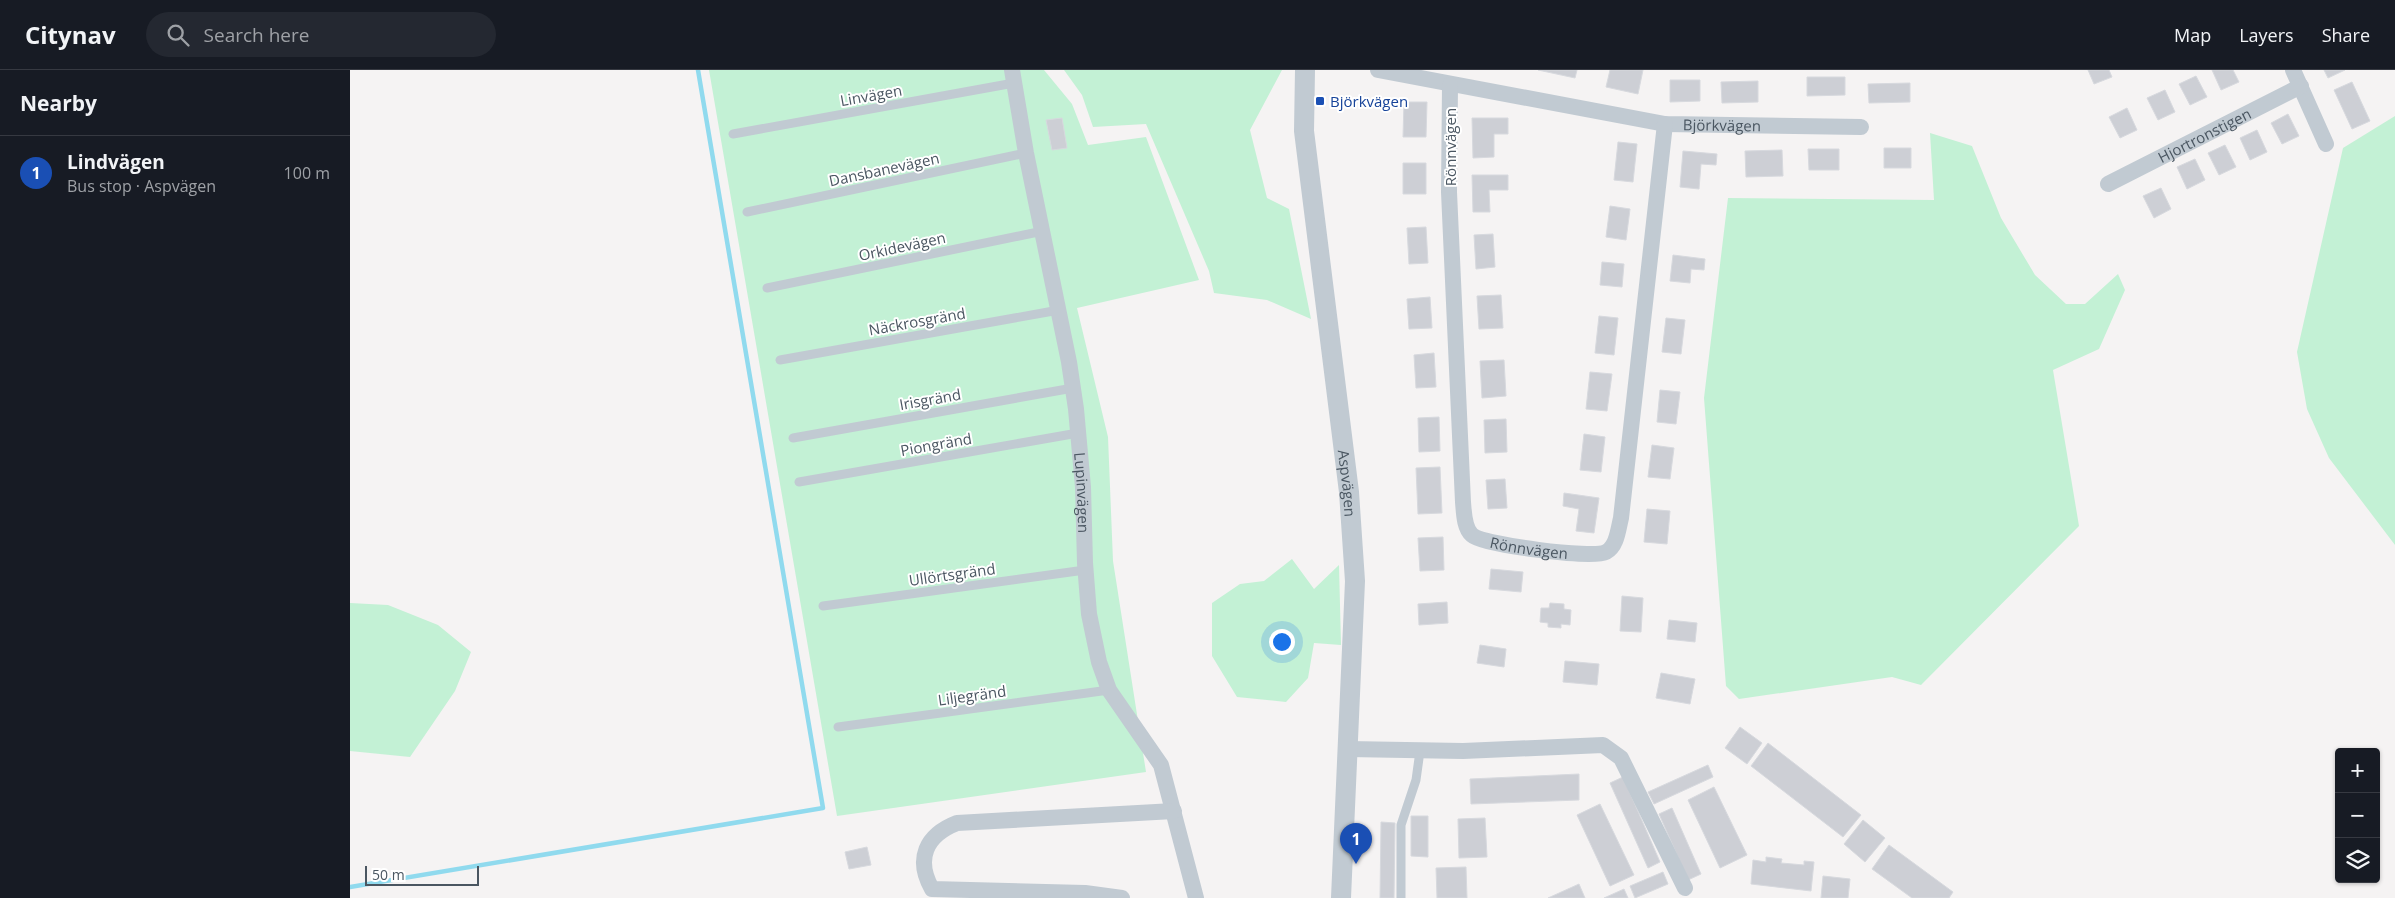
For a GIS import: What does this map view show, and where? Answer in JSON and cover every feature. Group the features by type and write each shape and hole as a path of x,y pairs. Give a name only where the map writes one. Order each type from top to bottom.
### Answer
{"street":[{"name":"Aspvägen","path":"1305,70 1304,131 1349,492 1353,549 1352,672 1341,898"},
{"name":"Björkvägen","path":"1378,70 1665,124 1861,127"},
{"path":"2293,70 2326,144"},
{"name":"Lupinvägen","path":"1013,76 1026,153 1059,310 1073,388 1078,433 1089,614 1099,662 1109,690 1161,765 1196,898"},
{"name":"Rönnvägen","path":"1450,85 1449,192 1463,502 1468,531 1480,540 1506,546 1586,554 1607,552 1614,544 1621,518 1665,124"},
{"name":"Hjortronstigen","path":"2108,184 2301,86"},
{"path":"1348,749 1420,751 1603,745 1621,758 1685,888"},
{"path":"1122,898 1085,893 932,888 925,873 924,858 930,842 936,835 942,829 957,823 1174,812"}],"lane":[{"name":"Linvägen","path":"733,134 1013,76"},
{"name":"Dansbanevägen","path":"747,212 1026,153"},
{"name":"Orkidevägen","path":"768,288 1043,231"},
{"name":"Näckrosgränd","path":"780,360 1059,310"},
{"name":"Irisgränd","path":"793,438 1073,388"},
{"name":"Piongränd","path":"800,482 1078,433"},
{"name":"Ullörtsgränd","path":"823,606 1085,570"},
{"name":"Liljegränd","path":"838,727 1109,690"},
{"path":"1401,898 1401,825 1416,780 1420,751"}],"green space":[{"path":"709,70 1044,70 1072,104 1088,145 1146,137 1199,280 1077,308 1108,437 1113,561 1146,772 837,816"},
{"path":"1064,70 1282,70 1250,130 1267,198 1289,209 1311,319 1267,300 1214,293 1209,271 1146,124 1093,127 1082,95"},
{"path":"2395,116 2395,545 2329,458 2307,409 2297,352 2343,148"},
{"path":"1930,133 1972,146 2001,218 2035,275 2066,304 2085,304 2118,274 2125,290 2099,349 2053,370 2079,526 1921,685 1892,677 1739,699 1726,686 1704,398 1728,198 1934,200"},
{"path":"1292,559 1314,589 1339,565 1341,645 1314,643 1308,678 1286,702 1237,697 1212,656 1212,603 1240,584 1264,581"},
{"path":"350,603 388,605 438,625 471,652 455,691 410,757 350,751"}],"building":[{"path":"1538,70 1577,70 1575,78"},
{"path":"1610,70 1643,70 1638,94 1606,87"},
{"path":"2088,70 2109,70 2112,77 2094,84"},
{"path":"2212,70 2233,70 2239,82 2221,90"},
{"path":"2324,70 2345,70 2328,78"},
{"path":"2196,76 2207,97 2190,105 2179,84"},
{"path":"1807,77 1845,77 1845,95 1807,96"},
{"path":"1670,80 1700,80 1700,101 1670,102"},
{"path":"1758,81 1758,102 1722,103 1721,82"},
{"path":"2352,82 2370,121 2352,129 2334,90"},
{"path":"1910,83 1910,102 1869,103 1868,84"},
{"path":"2165,90 2175,112 2158,120 2147,98"},
{"path":"1404,102 1427,102 1426,137 1403,137"},
{"path":"2127,108 2137,130 2120,138 2109,117"},
{"path":"2288,114 2299,136 2282,144 2271,123"},
{"path":"1062,118 1067,148 1052,150 1046,120"},
{"path":"1472,118 1508,118 1508,134 1494,134 1494,157 1473,158"},
{"path":"2257,130 2267,152 2250,160 2240,138"},
{"path":"1618,142 1637,144 1633,182 1614,180"},
{"path":"2225,145 2236,167 2219,175 2208,153"},
{"path":"1884,148 1911,148 1911,168 1884,168"},
{"path":"1808,149 1839,149 1839,170 1809,170"},
{"path":"1782,150 1783,176 1746,177 1745,151"},
{"path":"1683,151 1717,154 1716,165 1701,164 1699,189 1680,187"},
{"path":"2195,159 2205,180 2187,189 2177,167"},
{"path":"1403,163 1426,163 1426,194 1403,194"},
{"path":"1472,175 1508,175 1508,190 1489,190 1490,212 1473,212"},
{"path":"2161,188 2171,209 2154,218 2143,196"},
{"path":"1610,206 1630,209 1626,240 1606,237"},
{"path":"1426,227 1428,263 1409,264 1407,228"},
{"path":"1493,234 1495,267 1476,269 1474,235"},
{"path":"1673,255 1705,259 1704,270 1691,269 1690,283 1670,281"},
{"path":"1602,262 1624,264 1622,287 1600,285"},
{"path":"1501,295 1503,328 1479,329 1477,296"},
{"path":"1430,297 1432,328 1409,329 1407,299"},
{"path":"1599,316 1618,318 1614,355 1595,353"},
{"path":"1666,318 1685,320 1681,354 1662,352"},
{"path":"1434,353 1436,387 1416,388 1414,355"},
{"path":"1504,360 1506,396 1482,398 1480,361"},
{"path":"1590,372 1612,374 1607,411 1586,409"},
{"path":"1660,390 1680,392 1676,424 1657,422"},
{"path":"1439,417 1440,451 1419,452 1418,418"},
{"path":"1506,419 1507,452 1485,453 1484,420"},
{"path":"1584,434 1605,437 1601,472 1580,470"},
{"path":"1652,445 1674,448 1670,479 1648,477"},
{"path":"1440,467 1442,513 1418,514 1416,468"},
{"path":"1505,479 1507,508 1488,509 1486,480"},
{"path":"1564,493 1599,498 1594,533 1576,531 1579,509 1563,506"},
{"path":"1647,509 1670,511 1667,544 1644,542"},
{"path":"1443,537 1444,570 1420,571 1418,538"},
{"path":"1491,569 1523,572 1521,592 1489,589"},
{"path":"1622,596 1643,598 1641,632 1620,631"},
{"path":"1447,602 1448,623 1419,625 1418,604"},
{"path":"1550,603 1564,604 1564,609 1571,610 1570,625 1561,624 1561,628 1548,627 1548,623 1540,622 1541,608 1549,608"},
{"path":"1669,620 1697,623 1695,642 1667,639"},
{"path":"1480,645 1506,649 1504,667 1477,663"},
{"path":"1565,661 1599,664 1597,685 1563,682"},
{"path":"1661,673 1695,679 1690,704 1656,698"},
{"path":"1740,727 1762,743 1747,764 1725,748"},
{"path":"1768,743 1861,815 1843,837 1751,766"},
{"path":"1708,765 1713,777 1654,804 1648,792"},
{"path":"1579,774 1579,800 1471,804 1470,779"},
{"path":"1623,777 1660,862 1648,868 1610,783"},
{"path":"1714,787 1747,855 1720,868 1688,800"},
{"path":"1600,804 1634,875 1610,886 1577,815"},
{"path":"1672,808 1701,874 1688,880 1659,814"},
{"path":"1411,816 1428,816 1428,857 1411,856"},
{"path":"1485,818 1487,857 1459,858 1458,819"},
{"path":"1863,820 1885,838 1865,862 1844,844"},
{"path":"1381,822 1395,823 1394,898 1380,898"},
{"path":"1889,845 1953,892 1949,898 1912,898 1872,869"},
{"path":"867,847 871,865 849,869 845,852"},
{"path":"1766,857 1782,859 1781,863 1804,865 1804,861 1814,862 1811,891 1751,884 1753,860 1766,862"},
{"path":"1466,867 1467,898 1437,898 1436,868"},
{"path":"1663,872 1668,884 1635,898 1630,886"},
{"path":"1823,876 1850,879 1848,898 1821,898"},
{"path":"1579,884 1585,898 1548,898"},
{"path":"1624,889 1628,898 1604,898"}],"waterway":[{"path":"350,887 823,808 698,70"}],"place":[{"name":"Björkvägen","path":"1320,101"},
{"name":"Lindvägen","path":"1356,864"}]}
